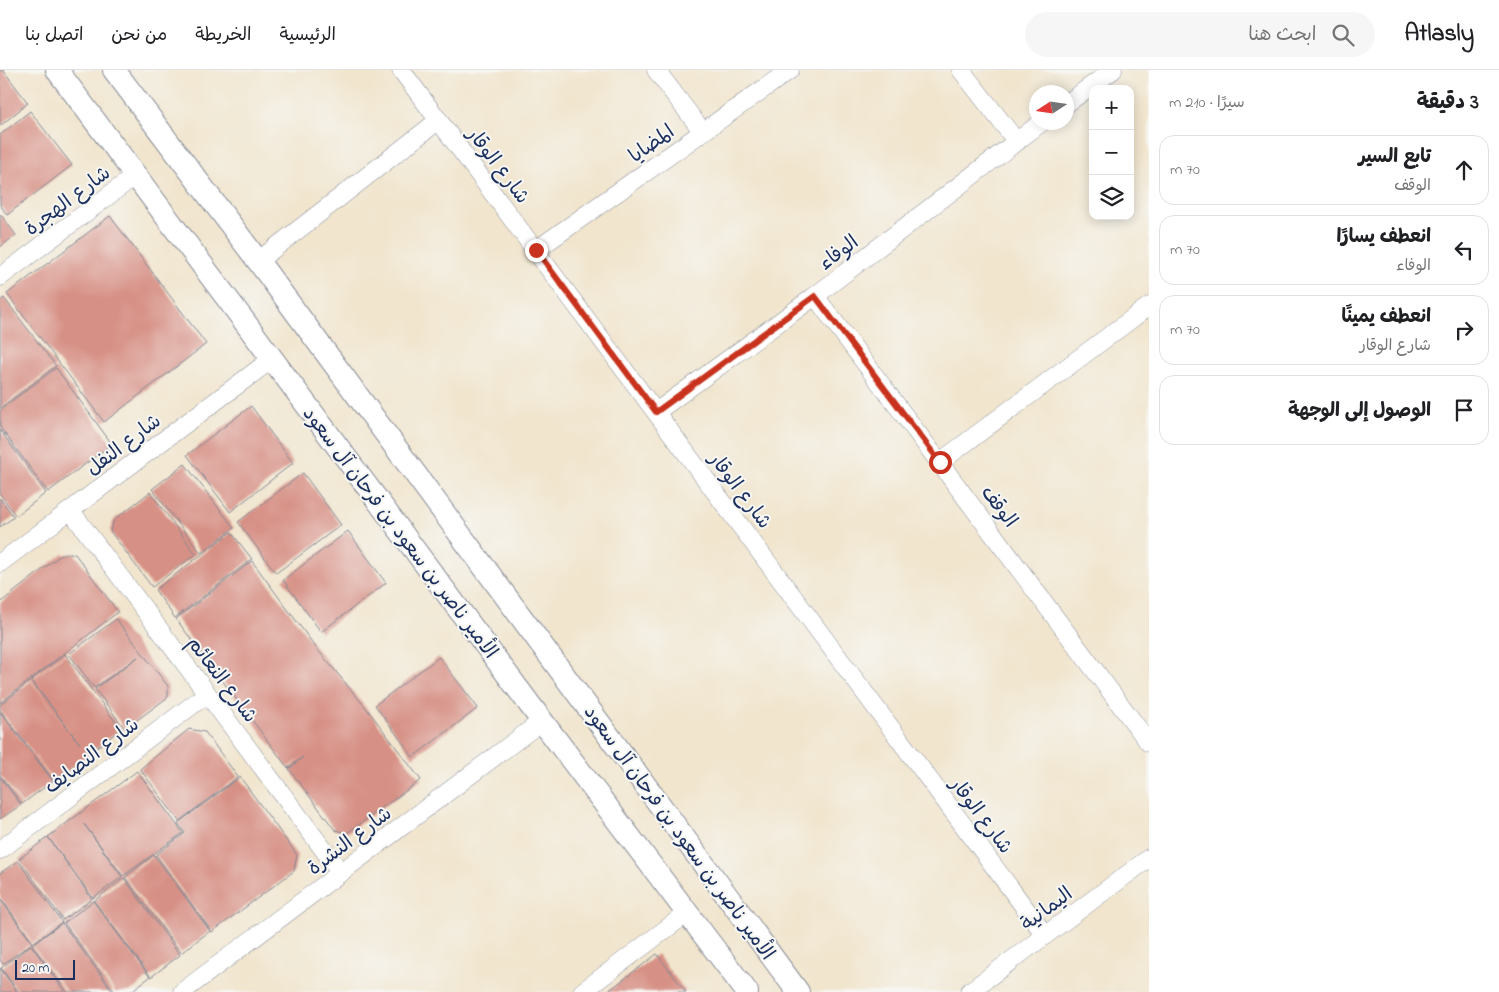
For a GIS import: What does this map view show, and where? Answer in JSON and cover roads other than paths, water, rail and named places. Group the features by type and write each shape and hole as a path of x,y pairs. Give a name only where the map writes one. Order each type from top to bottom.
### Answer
{"street":[{"name":"الأمير ناصر بن سعود بن فرحان آل سعود","path":"57,70 542,722 747,992"},
{"name":"الأمير ناصر بن سعود بن فرحان آل سعود","path":"114,70 258,261 798,992"},
{"name":"شارع الوقار","path":"401,70 1046,935"},
{"path":"656,70 702,132"},
{"name":"المضايا","path":"536,250 790,70"},
{"path":"961,70 1017,142"},
{"path":"1074,98 1113,70"},
{"path":"258,261 439,120"},
{"name":"الوفاء","path":"656,412 815,296 1032,130"},
{"name":"شارع الهجرة","path":"0,277 136,175"},
{"name":"الوقف","path":"815,296 1149,743"},
{"path":"940,462 1149,306"},
{"name":"شارع النفل","path":"0,563 272,359"},
{"name":"شارع النعائم","path":"71,511 341,873"},
{"name":"شارع النصايف","path":"0,850 207,694"},
{"name":"شارع النشرة","path":"182,992 542,722"},
{"name":"اليمانية","path":"969,992 1149,858"},
{"path":"582,992 686,914"}]}
